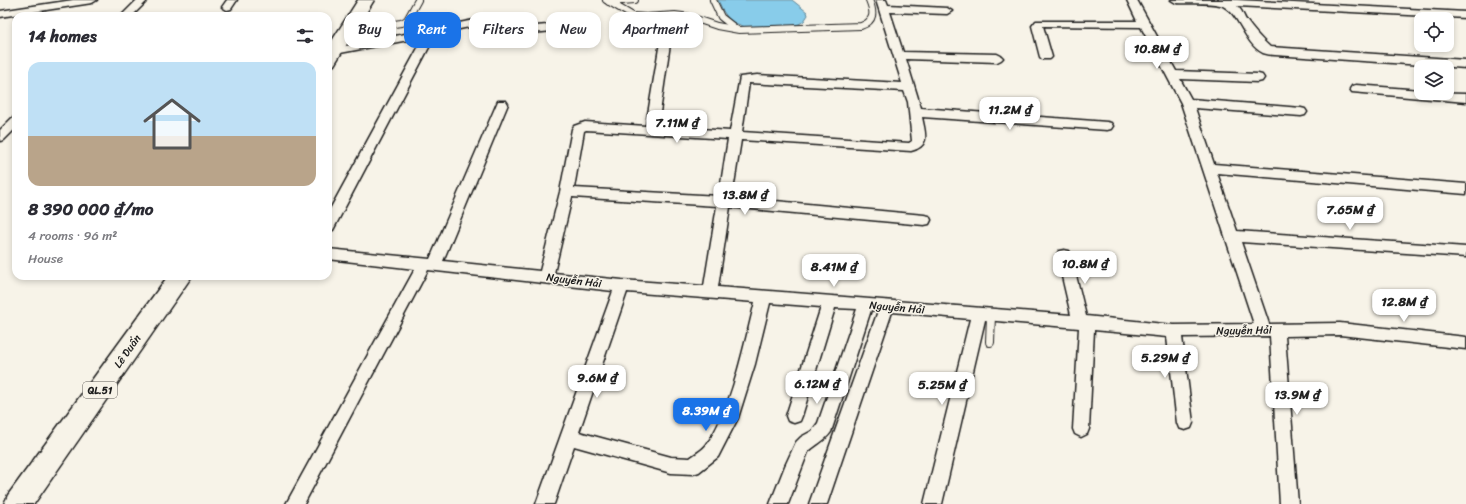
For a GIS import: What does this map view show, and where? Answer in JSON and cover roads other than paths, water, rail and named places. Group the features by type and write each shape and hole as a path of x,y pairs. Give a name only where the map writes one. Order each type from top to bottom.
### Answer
{"main road":[{"path":"359,12 366,0"},
{"path":"332,54 344,36"},
{"name":"Lê Duẩn","path":"18,504 178,280"}],"street":[{"path":"20,12 92,0"},
{"path":"130,12 143,0"},
{"path":"1132,0 1173,75 1186,103 1231,236 1270,329 1289,504"},
{"path":"1176,0 1257,2 1466,15"},
{"path":"1222,2 1236,10 1244,25 1257,42 1266,50 1275,52 1466,64"},
{"path":"546,276 567,192 578,129 580,127 585,126 911,147 918,143 919,137 915,112 899,54 882,4 947,11"},
{"path":"0,14 12,13"},
{"path":"461,26 483,23 497,29 512,32 546,29"},
{"path":"1046,57 1037,26 1040,23 1144,24"},
{"path":"332,56 365,46 404,38"},
{"path":"332,219 423,48"},
{"path":"651,130 663,48"},
{"path":"899,54 997,58"},
{"path":"1173,75 1258,78"},
{"path":"710,292 742,84 746,79 908,87"},
{"path":"1356,89 1466,98"},
{"path":"1186,103 1301,112"},
{"path":"295,504 429,266 502,104"},
{"path":"915,112 1107,126"},
{"path":"0,137 12,125"},
{"path":"1209,168 1466,189"},
{"path":"567,192 724,201 924,220"},
{"path":"1231,236 1466,252"},
{"name":"Nguyễn Hải","path":"332,254 429,266 546,276 622,286 830,301 1174,331 1340,329 1466,344"},
{"path":"1064,255 1083,322 1082,429"},
{"path":"545,504 622,286"},
{"path":"568,438 671,465 693,466 712,451 730,418 747,364 764,296"},
{"path":"794,416 830,301"},
{"path":"779,504 793,466 802,447 807,442 818,436 825,426 866,304"},
{"path":"818,504 887,306"},
{"path":"933,504 985,315"},
{"path":"1174,331 1184,422"}],"lane":[{"path":"396,24 407,20 418,0"},
{"path":"608,1 635,0"},
{"path":"713,0 721,17 739,30"},
{"path":"608,1 633,16 646,17 675,14 690,16 717,26 739,30 855,27 864,25 871,22 873,18 873,9 870,0"},
{"path":"985,315 990,342"}],"water":[{"path":"718,0 792,0 807,12 808,15 804,21 799,24 787,27 745,27 730,21"}]}
